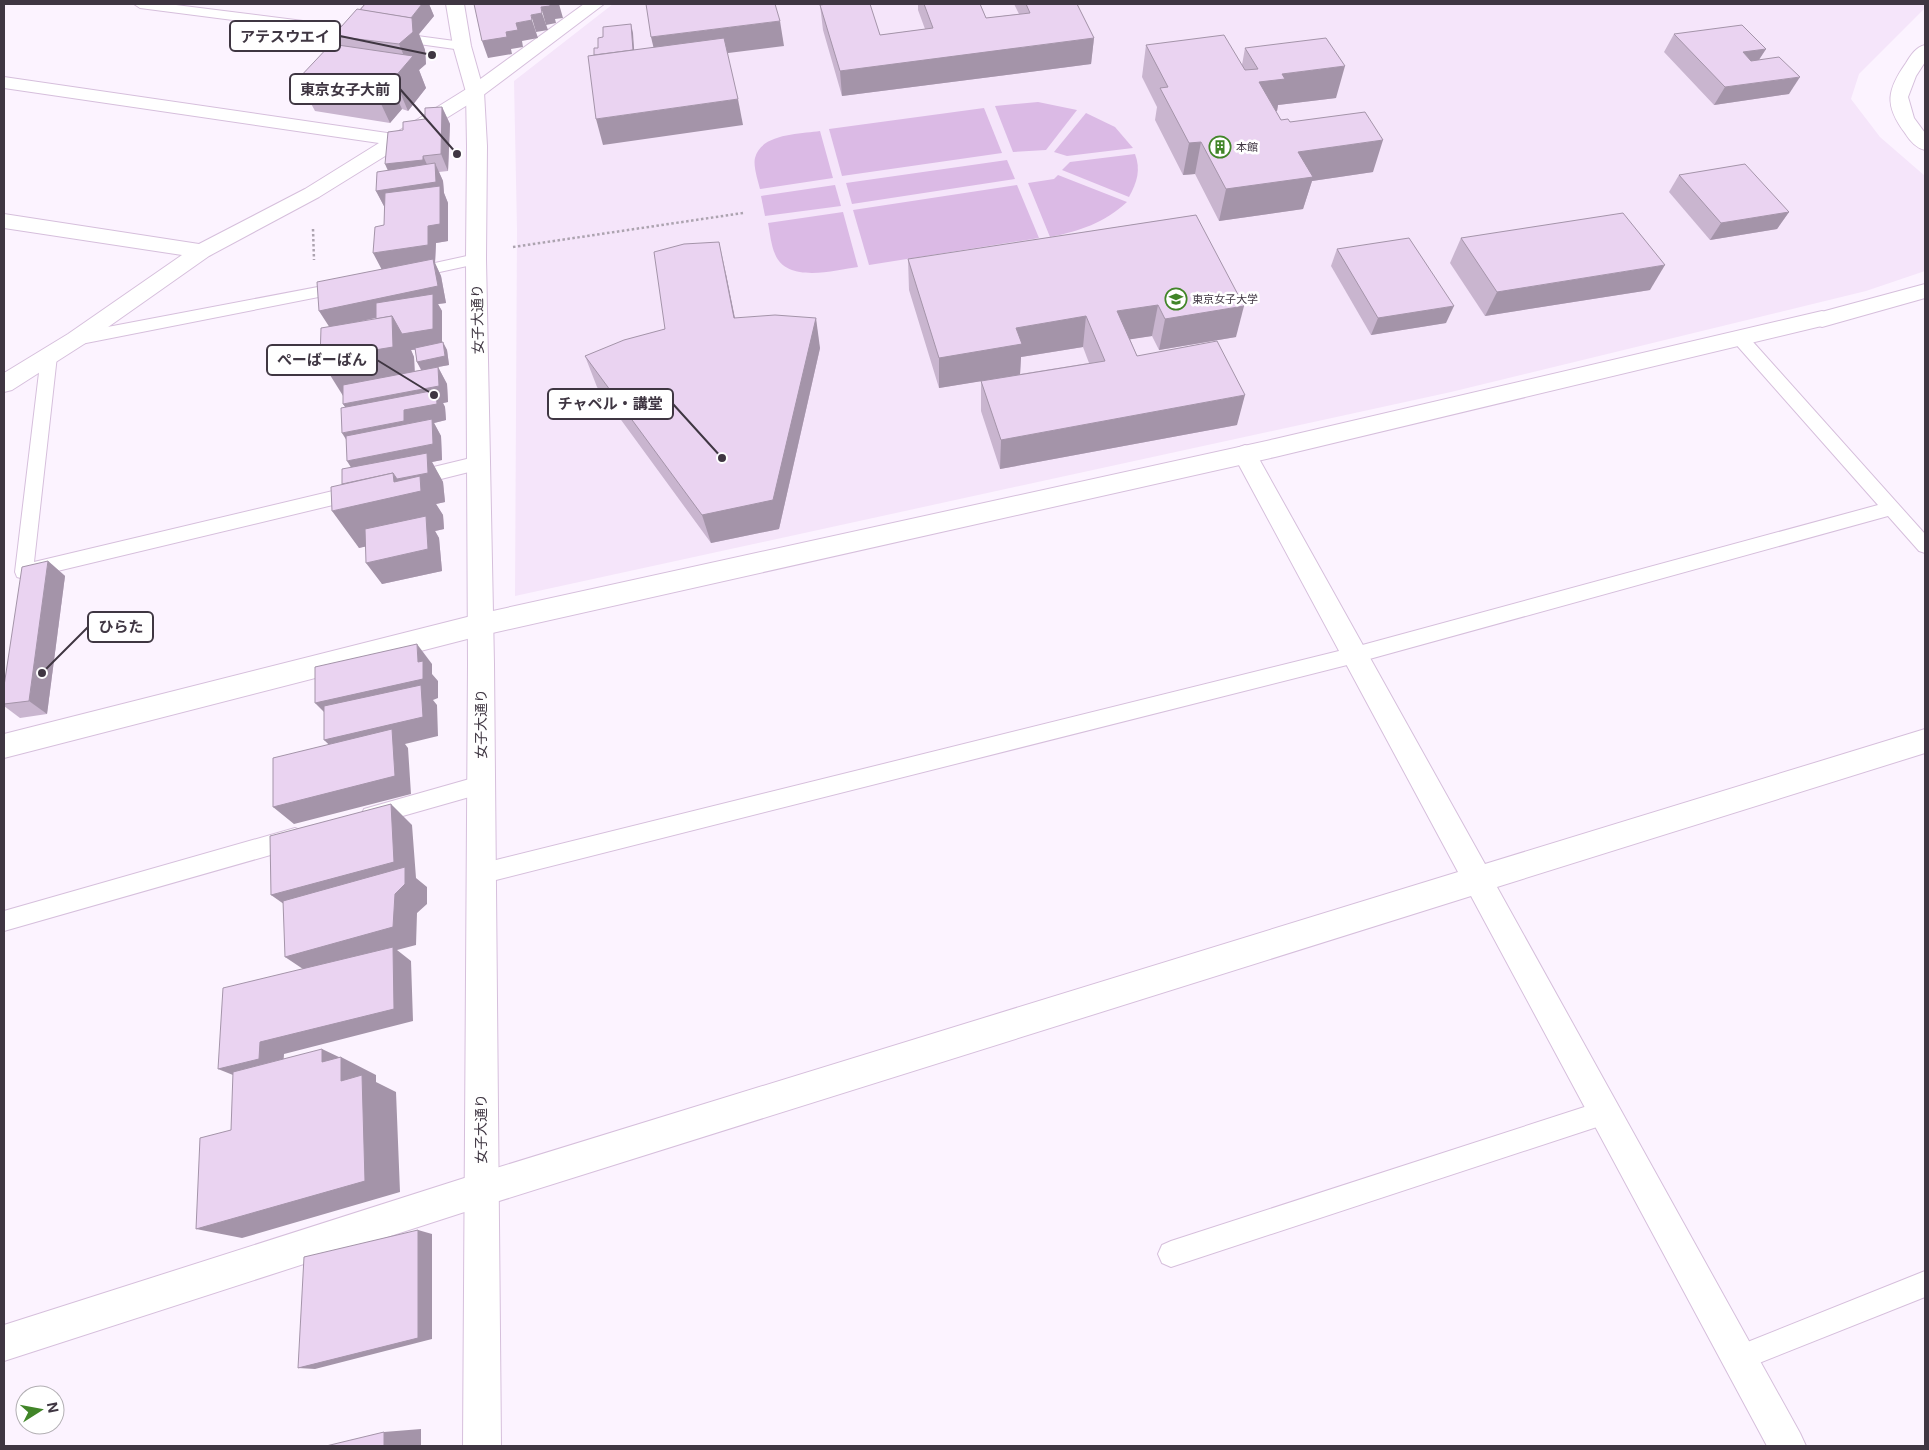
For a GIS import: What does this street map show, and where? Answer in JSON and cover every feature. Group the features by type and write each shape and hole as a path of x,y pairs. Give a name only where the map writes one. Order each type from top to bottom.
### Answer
{"street":[{"name":"女子大通り","path":"455,4 462,46 475,92 477,146 482,1446"},
{"path":"4,384 76,339 202,252 312,194 475,92 594,4"},
{"path":"1925,50 1898,88 1898,104 1906,123 1925,144"},
{"path":"4,82 398,140"},
{"path":"4,221 202,252"},
{"path":"4,746 479,624 1245,454 1822,319 1925,291"},
{"path":"1245,454 1788,1446"},
{"path":"20,600 24,572"},
{"path":"4,1342 480,1190 1925,742"}],"lane":[{"path":"140,4 462,46"},
{"path":"400,275 476,260"},
{"path":"76,339 363,283"},
{"path":"1739,337 1925,546"},
{"path":"49,356 24,572 373,488"},
{"path":"392,484 479,463"},
{"path":"480,874 1355,655 1893,508"},
{"path":"356,820 480,784"},
{"path":"4,921 318,831"},
{"path":"1171,1254 1606,1112"},
{"path":"1739,1358 1925,1284"}],"path":[{"path":"312,194 316,293"},
{"path":"507,248 743,213"}],"shaded area":[{"name":"東京女子大学","path":"613,4 1925,4 1925,8 1859,74 1851,99 1880,137 1925,176 1925,271 1866,291 1451,392 515,596 517,230 514,81"},
{"path":"1038,102 1077,110 1046,150 1013,152 995,106"},
{"path":"984,108 1002,153 842,176 829,129"},
{"path":"1086,113 1115,127 1133,148 1067,156 1054,152"},
{"path":"820,131 833,178 760,189 756,174 755,158 765,144 783,136"},
{"path":"1135,154 1138,165 1137,176 1129,197 1062,170 1070,162"},
{"path":"1007,160 1015,179 852,204 846,183"},
{"path":"1058,175 1127,202 1100,221 1071,232 1050,237 1028,183 1054,179"},
{"path":"835,185 841,206 765,216 761,196"},
{"path":"1017,185 1039,238 869,265 853,210"},
{"path":"843,212 858,267 812,273 790,269 781,263 775,254 768,223"}],"building":[{"path":"365,4 422,4 411,18 360,10"},
{"path":"474,4 550,4 550,6 541,7 542,13 531,15 532,20 516,23 518,30 506,32 507,37 482,41"},
{"path":"646,4 775,4 780,21 651,37"},
{"path":"870,4 880,35 933,28 924,4 980,4 986,18 1030,13 1026,4 1077,4 1094,38 840,71 820,5"},
{"path":"357,9 412,18 413,32 399,44 333,36"},
{"path":"631,24 633,50 594,55 594,48 598,48 598,38 603,37 603,27"},
{"path":"1742,25 1766,49 1743,52 1751,61 1779,57 1800,77 1725,87 1674,34"},
{"path":"1224,35 1245,70 1258,69 1245,48 1326,38 1345,66 1282,74 1285,79 1259,82 1281,120 1288,119 1290,122 1365,112 1383,140 1298,152 1313,177 1226,189 1201,142 1189,143 1160,88 1168,87 1146,45"},
{"path":"724,38 738,99 596,119 588,56"},
{"path":"331,44 413,56 394,78 387,77 375,91 298,79"},
{"path":"442,107 441,154 423,156 423,160 385,164 388,132 403,130 403,122 425,119 425,108"},
{"path":"435,163 436,182 376,191 377,172"},
{"path":"1745,164 1789,212 1721,223 1679,175"},
{"path":"440,186 440,224 428,226 428,245 373,253 375,227 384,225 385,193"},
{"path":"1623,213 1665,265 1497,292 1461,238"},
{"path":"1196,215 1244,306 1165,319 1158,305 1117,311 1137,356 1217,341 1245,395 1001,440 981,381 1105,361 1086,316 1016,328 1022,344 939,358 908,259"},
{"path":"1409,238 1454,306 1378,318 1337,249"},
{"path":"719,242 734,318 775,315 816,318 773,500 702,515 585,356 624,340 665,329 654,252 684,244"},
{"path":"433,259 438,286 319,311 317,282"},
{"path":"433,294 433,329 402,334 392,316 376,319 376,303"},
{"path":"392,316 393,347 320,359 321,328"},
{"path":"443,342 445,356 417,362 415,348"},
{"path":"438,367 439,386 343,404 343,385"},
{"path":"436,390 437,404 404,410 404,421 342,433 341,408"},
{"path":"432,419 433,444 347,461 346,436"},
{"path":"427,453 428,473 397,479 393,473 342,484 342,469"},
{"path":"393,473 394,482 420,476 421,491 332,511 331,487"},
{"path":"426,516 428,549 366,563 365,529"},
{"path":"48,561 29,701 4,704 4,686 22,567"},
{"path":"417,644 418,662 423,661 423,679 315,703 315,667"},
{"path":"421,685 423,717 324,740 324,706"},
{"path":"392,729 395,776 273,807 273,758"},
{"path":"391,804 394,862 271,895 270,836"},
{"path":"405,867 405,884 395,894 393,927 285,957 283,901"},
{"path":"393,947 394,1009 260,1042 259,1059 218,1069 223,988"},
{"path":"322,1049 322,1062 341,1057 341,1081 362,1075 365,1181 196,1229 200,1138 231,1130 233,1072"},
{"path":"418,1230 418,1338 298,1368 304,1257"},
{"path":"384,1432 384,1446 326,1446"}],"place":[{"name":"アテスウエイ","path":"432,55"},
{"name":"本館","path":"1220,147"},
{"name":"東京女子大前","path":"457,154"},
{"name":"東京女子大学","path":"1176,299"},
{"name":"ぺーばーばん","path":"434,395"},
{"name":"チャペル・講堂","path":"722,458"},
{"name":"ひらた","path":"42,673"}]}
